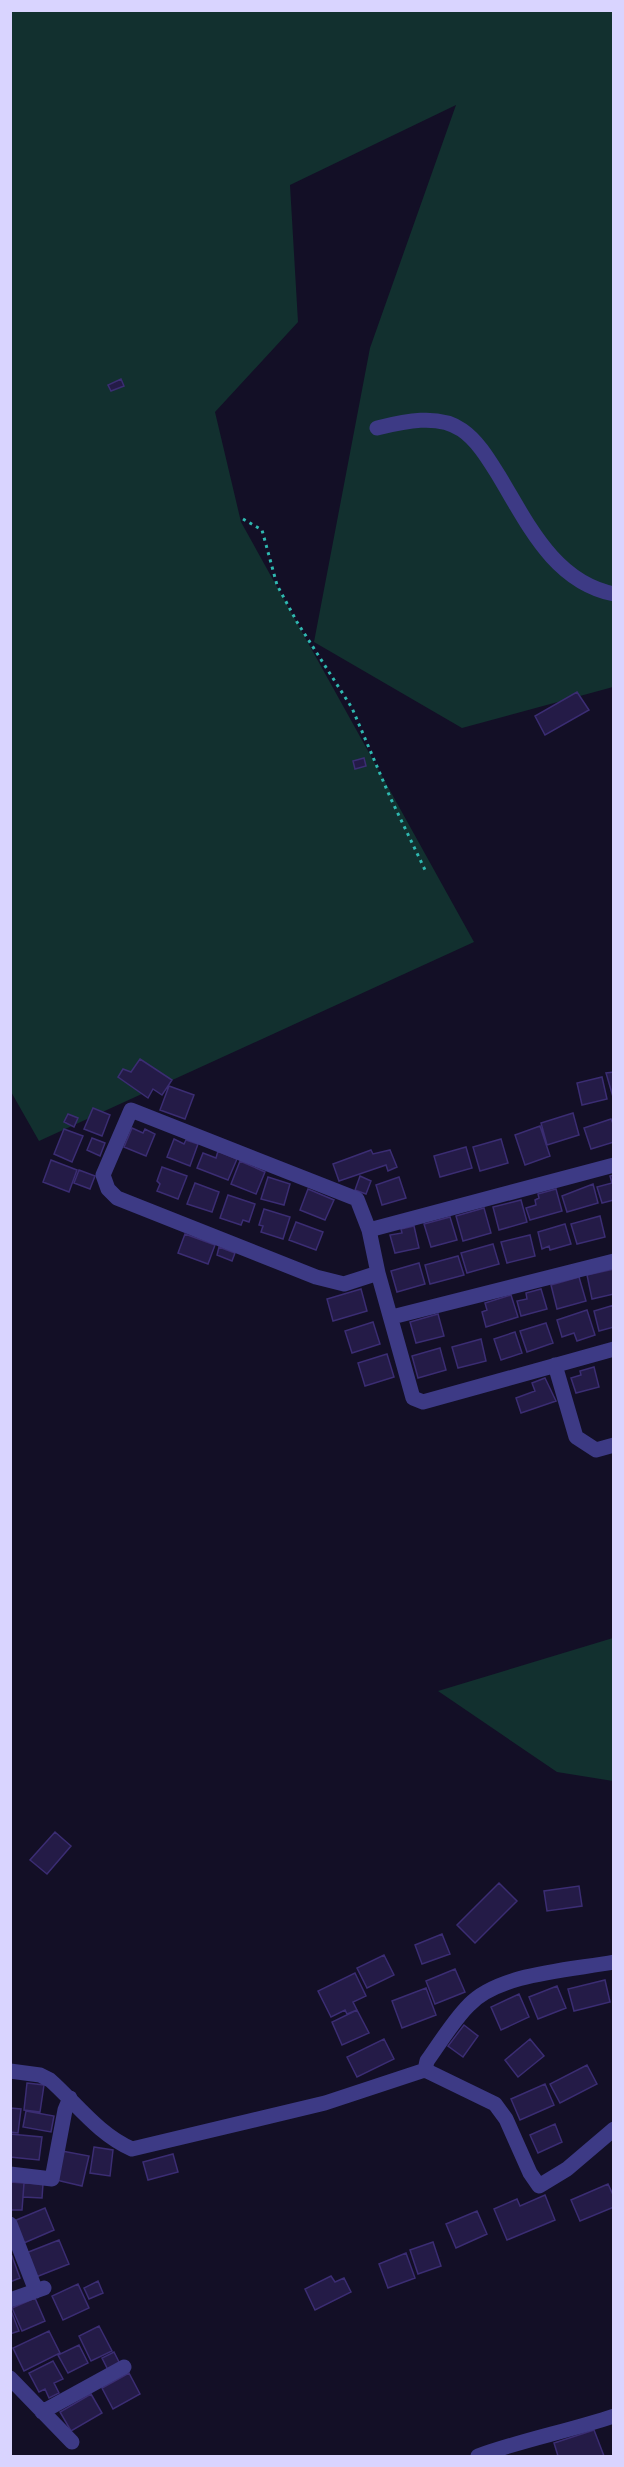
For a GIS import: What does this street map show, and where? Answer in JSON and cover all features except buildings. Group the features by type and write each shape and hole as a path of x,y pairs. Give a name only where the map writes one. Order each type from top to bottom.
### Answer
{"street":[{"path":"376,428 409,421 442,422 461,429 484,452 537,539 563,570 597,591 614,594"},
{"path":"378,1273 344,1284 316,1277 117,1198 108,1189 103,1175 131,1110 357,1199 369,1230 378,1273 413,1398 423,1402 614,1349"},
{"path":"369,1230 614,1165"},
{"path":"392,1317 614,1261"},
{"path":"555,1365 576,1437 596,1450 614,1445"},
{"path":"425,2070 427,2061 470,2004 500,1985 543,1972 614,1962"},
{"path":"10,2071 40,2075 50,2080 103,2131 120,2144 132,2149 325,2103 425,2070 495,2104 506,2119 530,2173 539,2186 567,2169 614,2129"},
{"path":"10,2174 52,2179 65,2110 70,2098"},
{"path":"10,2224 41,2289 10,2300"},
{"path":"42,2412 124,2367"},
{"path":"10,2378 72,2442"},
{"path":"478,2457 500,2448 566,2432 614,2416"}],"path":[{"path":"243,519 262,530 277,585 297,622 352,708 390,797 426,872"}],"green space":[{"path":"10,11 614,11 613,687 462,728 314,642 370,348 456,105 290,185 298,322 215,412 241,522 474,942 39,1141 10,1090"},
{"path":"613,1638 613,1781 557,1772 438,1691"}]}
